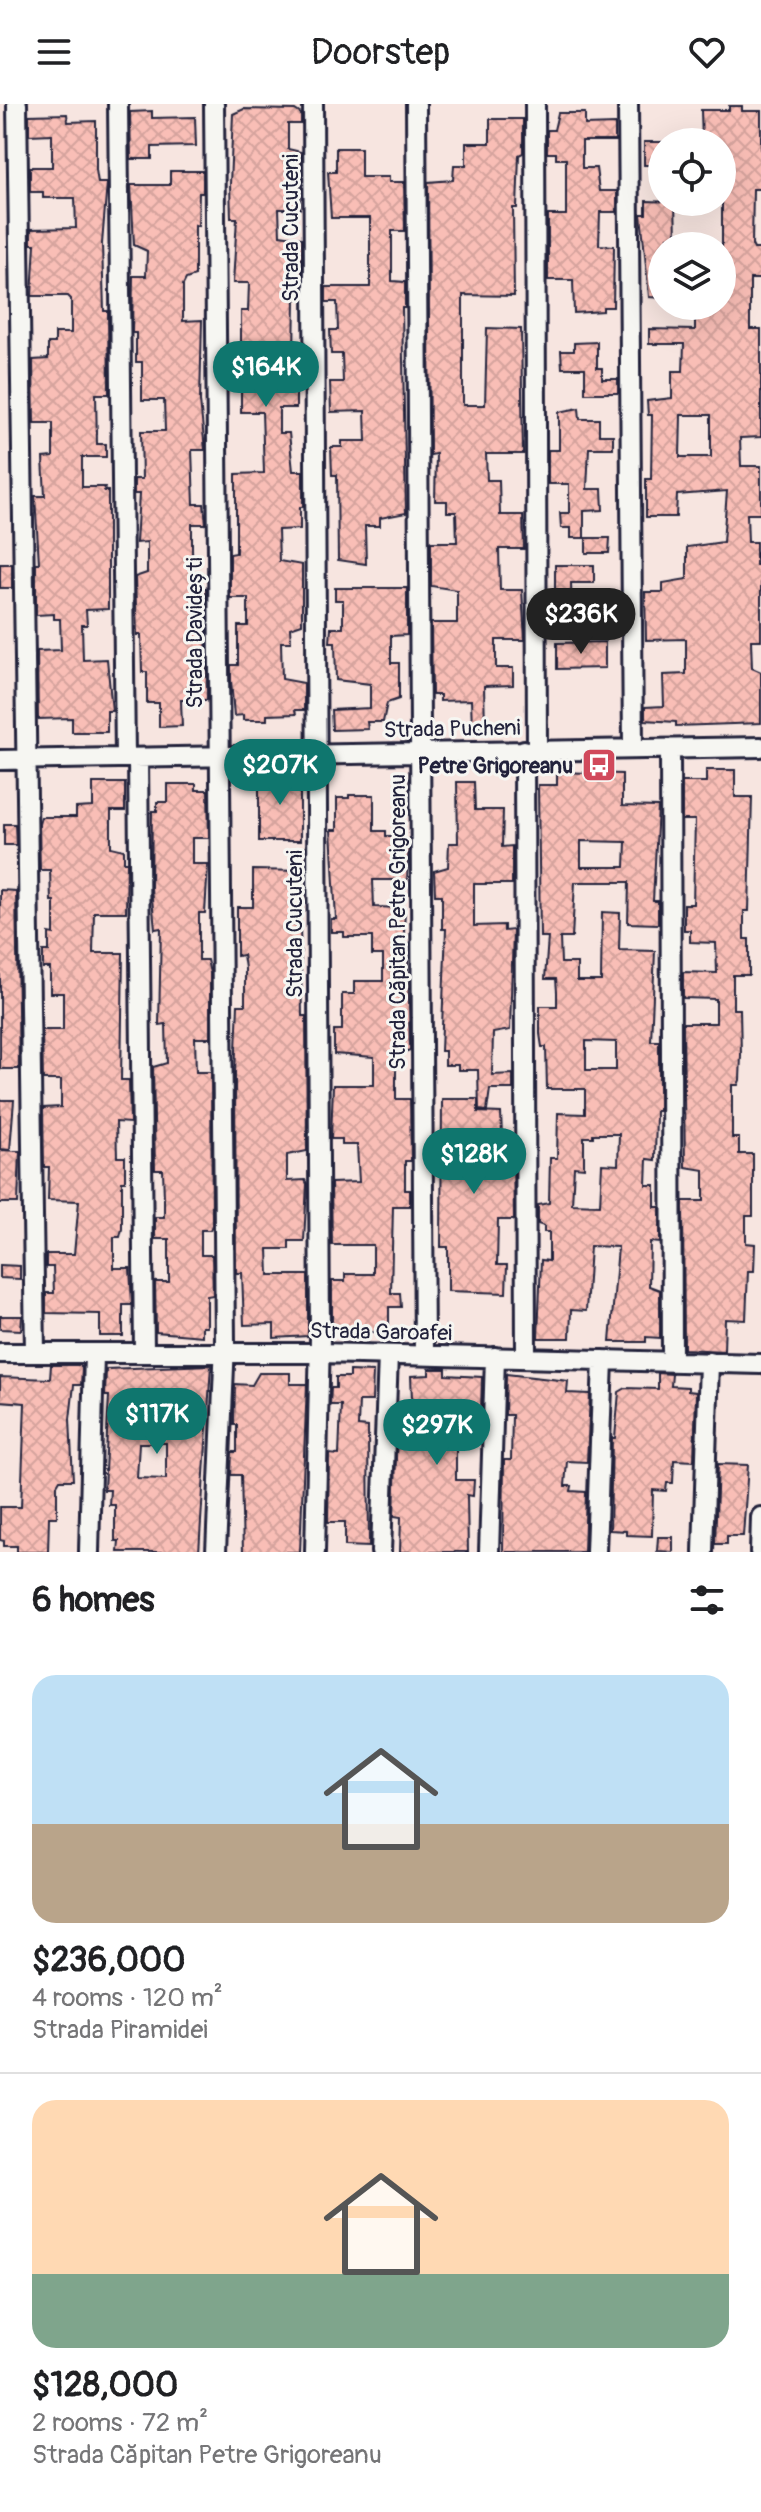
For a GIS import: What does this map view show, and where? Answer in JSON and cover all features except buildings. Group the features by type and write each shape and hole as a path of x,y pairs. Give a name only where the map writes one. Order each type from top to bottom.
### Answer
{"street":[{"path":"17,104 35,1353"},
{"path":"118,104 144,1353"},
{"name":"Strada Davidești","path":"214,104 223,1353 216,1552"},
{"name":"Strada Cucuteni","path":"313,104 320,1353 315,1552"},
{"name":"Strada Căpitan Petre Grigoreanu","path":"416,104 424,1355"},
{"path":"526,1358 535,104"},
{"path":"628,104 633,749"},
{"name":"Strada Pucheni","path":"0,760 761,747"},
{"path":"670,749 672,1361"},
{"name":"Strada Garoafei","path":"0,1353 320,1353 761,1364"},
{"path":"89,1552 94,1353"},
{"path":"381,1552 388,1355"},
{"path":"489,1552 495,1357"},
{"path":"596,1552 603,1360"},
{"path":"703,1552 709,1362"},
{"path":"760,1552 761,1517"}],"place":[{"name":"Petre Grigoreanu","path":"599,765"}]}
